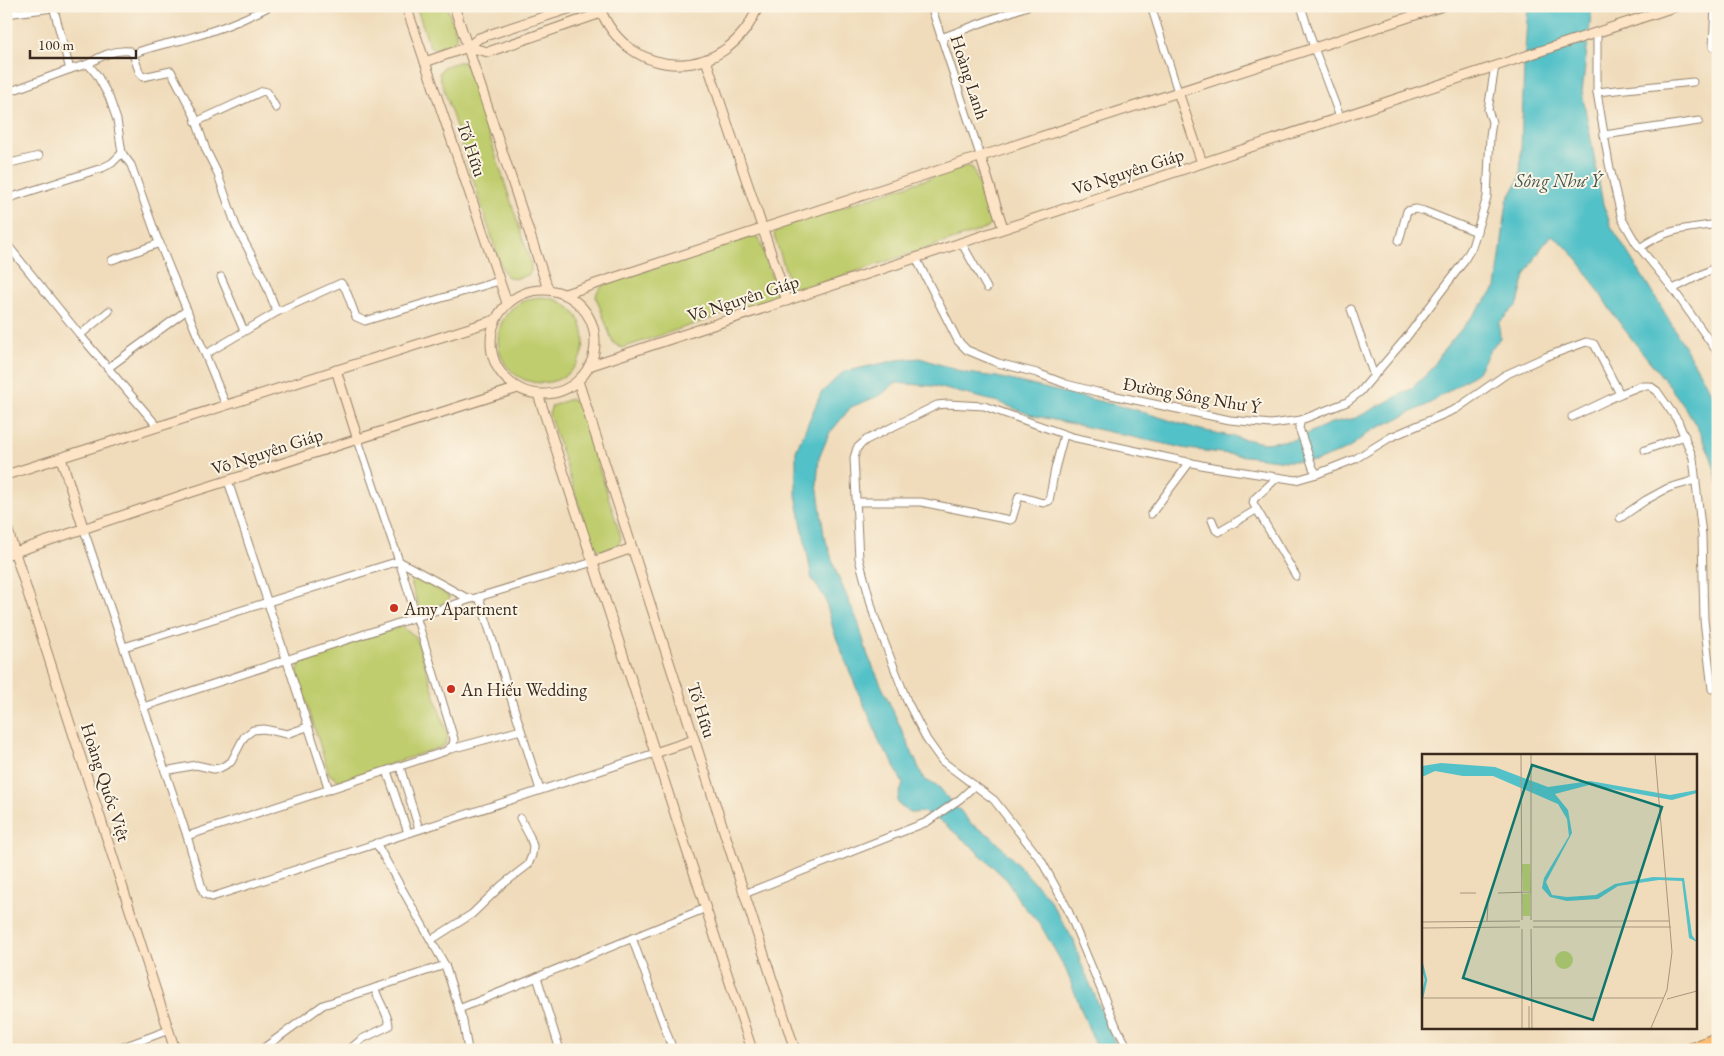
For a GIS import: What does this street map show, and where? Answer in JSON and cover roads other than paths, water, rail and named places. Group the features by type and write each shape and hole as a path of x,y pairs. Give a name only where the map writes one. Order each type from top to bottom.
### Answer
{"main road":[{"path":"1687,1050 1718,1037"}],"street":[{"path":"11,92 71,68 88,64 102,56 119,51 133,54 181,40 247,18 270,6"},
{"name":"Tố Hữu","path":"406,6 507,303"},
{"name":"Tố Hữu","path":"454,6 548,289"},
{"path":"425,62 468,47 480,38 577,6"},
{"path":"468,47 488,52 567,24 600,10 608,27 630,50 644,58 659,63 691,64 721,54 734,44 754,18 758,6"},
{"name":"Hoàng Lanh","path":"931,6 981,158"},
{"path":"942,38 1027,6"},
{"path":"1151,6 1202,164"},
{"path":"1300,6 1340,117"},
{"path":"566,294 1443,6"},
{"name":"Võ Nguyên Giáp","path":"589,366 1677,6"},
{"path":"1713,47 1715,6"},
{"path":"6,14 53,7 67,61 71,68"},
{"path":"563,11 567,24"},
{"path":"515,26 520,41"},
{"path":"1596,33 1597,92 1609,164 1622,219 1640,248 1673,289 1718,353"},
{"path":"133,54 142,77 171,71 196,122 206,150 217,172 236,226 262,277 277,312"},
{"path":"706,60 786,301"},
{"path":"88,64 97,75 109,97 117,120 122,153 131,165 160,243 226,404"},
{"name":"Đường Sông Như Ý","path":"916,258 958,341 966,350 998,363 1097,392 1230,420 1271,424 1300,424 1347,402 1360,392 1406,338 1462,264 1472,247 1487,197 1492,122 1488,110 1495,66"},
{"path":"1597,92 1693,82"},
{"path":"196,122 263,91 267,92 276,108"},
{"path":"1604,135 1699,121"},
{"path":"6,199 102,168 112,163 122,153"},
{"path":"6,164 40,156"},
{"path":"981,158 1003,228"},
{"path":"1399,241 1407,211 1411,209 1424,211 1477,232"},
{"path":"1640,248 1655,237 1672,230 1718,224"},
{"path":"961,242 987,288"},
{"path":"6,243 80,335 158,427"},
{"path":"112,260 160,243"},
{"path":"1673,289 1718,266"},
{"path":"221,277 244,331"},
{"path":"206,354 277,312 341,283 346,290 356,317 365,320 499,281"},
{"path":"548,289 566,294 582,307 592,325 595,346 589,366 578,381 564,390 555,393 538,394 518,388 502,375 493,358 490,339 495,320 507,303 530,290 548,289"},
{"path":"1351,309 1374,376"},
{"path":"108,368 187,310"},
{"path":"80,335 109,311"},
{"path":"6,474 495,320"},
{"path":"1129,1050 1117,1028 1078,932 1041,860 994,800 942,761 927,740 907,701 874,615 860,566 854,458 857,448 918,413 937,405 947,404 993,408 1064,435 1190,462 1296,480 1315,471 1355,459 1391,437 1456,409 1504,375 1586,342 1594,344 1620,394"},
{"path":"336,370 399,560 454,739 451,748"},
{"name":"Tố Hữu","path":"578,381 796,1050"},
{"path":"1572,417 1640,386 1650,386 1657,391 1678,421 1693,458 1696,480 1702,535 1704,620 1712,689"},
{"name":"Võ Nguyên Giáp","path":"6,555 228,481 518,388"},
{"path":"538,394 752,1050"},
{"path":"1300,424 1315,471"},
{"path":"857,502 921,502 1010,520 1012,519 1019,496 1044,503 1049,500 1064,435"},
{"path":"1645,450 1685,436"},
{"path":"61,458 205,894 212,897 694,740"},
{"path":"1151,514 1190,462"},
{"path":"1278,478 1254,499 1253,503 1296,576"},
{"path":"1620,518 1668,488 1696,480"},
{"path":"228,481 328,790"},
{"path":"1212,520 1216,530 1220,532 1256,510"},
{"name":"Hoàng Quốc Việt","path":"6,525 8,537 16,552 175,1050"},
{"path":"8,537 26,548"},
{"path":"143,707 632,548"},
{"path":"124,648 399,560 465,597 475,598"},
{"path":"475,598 540,790"},
{"path":"165,771 196,766 220,768 230,762 244,738 253,730 264,729 287,734 307,727"},
{"path":"186,836 400,767 451,748 521,730"},
{"path":"400,767 419,829"},
{"path":"387,771 408,833"},
{"path":"744,894 927,822 960,799 974,786"},
{"path":"431,940 472,914 502,885 528,865 533,846 520,818"},
{"path":"376,843 445,965 463,1021 468,1050"},
{"path":"459,1009 706,908"},
{"path":"632,938 672,1050"},
{"path":"261,1050 323,1005 445,965"},
{"path":"537,977 560,1050"},
{"path":"349,1050 362,1039 389,1026 375,988"},
{"path":"115,1050 169,1030"}],"water":[{"name":"Sông Như Ý","path":"1528,6 1592,6 1582,92 1603,204 1611,226 1718,404 1718,483 1712,460 1703,438 1691,417 1611,311 1581,265 1563,244 1552,235 1542,247 1525,275 1518,304 1499,323 1500,338 1490,350 1478,372 1427,405 1369,432 1348,449 1316,461 1286,461 1188,449 1031,415 998,402 933,386 895,383 881,395 851,407 829,434 819,458 817,483 824,535 837,574 858,622 868,656 924,779 940,788 955,808 959,809 971,824 991,836 1047,896 1074,941 1081,963 1118,1050 1097,1050 1066,970 1040,924 1020,902 1007,880 942,822 923,812 913,813 901,807 897,801 903,784 891,759 880,744 834,632 825,598 812,579 796,495 796,451 821,393 843,372 897,360 920,358 966,373 997,377 1133,409 1201,430 1264,443 1293,440 1331,423 1356,418 1411,389 1431,370 1443,351 1496,288 1507,201 1520,178"}],"place":[{"name":"Amy Apartment","path":"394,608"},
{"name":"An Hiếu Wedding","path":"451,689"}]}
